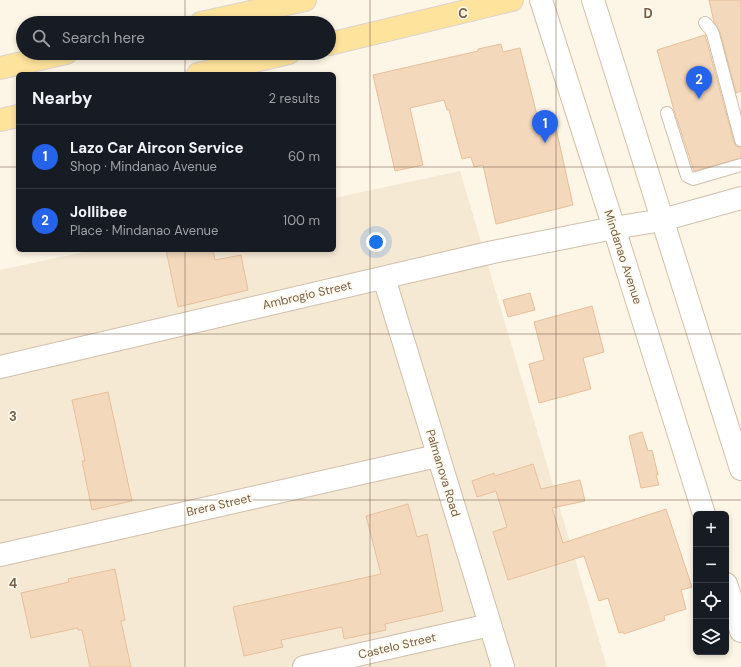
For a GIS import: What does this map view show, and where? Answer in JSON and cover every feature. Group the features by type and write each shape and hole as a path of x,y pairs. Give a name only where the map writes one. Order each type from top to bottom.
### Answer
{"main road":[{"path":"233,16 305,0"},
{"path":"336,42 512,0"},
{"path":"0,68 35,60"},
{"path":"207,72 259,60"},
{"path":"0,120 16,116"}],"street":[{"name":"Mindanao Avenue","path":"541,0 703,511"},
{"path":"593,0 741,469"},
{"name":"Ambrogio Street","path":"0,367 493,252 662,220 741,198"},
{"name":"Palmanova Road","path":"384,278 437,456 503,667"},
{"name":"Brera Street","path":"0,555 437,456"},
{"path":"729,593 741,631"},
{"name":"Castelo Street","path":"304,667 490,625"}],"lane":[{"path":"705,23 713,34 741,140"},
{"path":"667,113 687,176 694,179 741,165"}],"shaded area":[{"path":"460,171 607,667 0,667 0,270 84,252 336,252 336,198"}],"building":[{"path":"709,0 741,0 741,91 736,93 720,32 714,22"},
{"path":"705,35 734,142 736,146 741,147 741,158 694,171 674,110 657,50"},
{"path":"501,44 503,52 520,48 541,131 556,128 573,205 496,224 483,165 474,167 471,157 462,159 449,110 447,110 444,100 410,108 423,165 395,171 373,75 478,51 478,49"},
{"path":"166,252 213,252 215,260 241,255 248,290 178,307"},
{"path":"530,293 535,310 508,317 503,300"},
{"path":"592,306 604,352 583,358 591,389 539,403 529,364 544,360 534,322"},
{"path":"108,392 132,501 92,510 82,461 85,461 72,400"},
{"path":"642,432 648,451 652,450 659,485 641,488 629,436"},
{"path":"533,464 541,489 580,480 585,501 552,508 563,543 666,509 692,587 681,590 686,609 664,616 665,620 624,634 623,632 619,633 608,598 599,601 584,556 508,580 493,532 507,527 496,491 477,497 472,481 494,473 495,476"},
{"path":"408,504 417,537 427,534 443,611 385,624 386,630 344,639 342,627 281,640 283,647 244,656 233,607 381,574 366,516"},
{"path":"115,569 125,620 121,621 131,667 90,667 82,630 78,630 78,628 31,638 21,593 69,582 68,579"}],"place":[{"name":"Jollibee","path":"699,99"},
{"name":"Lazo Car Aircon Service","path":"545,143"}]}
